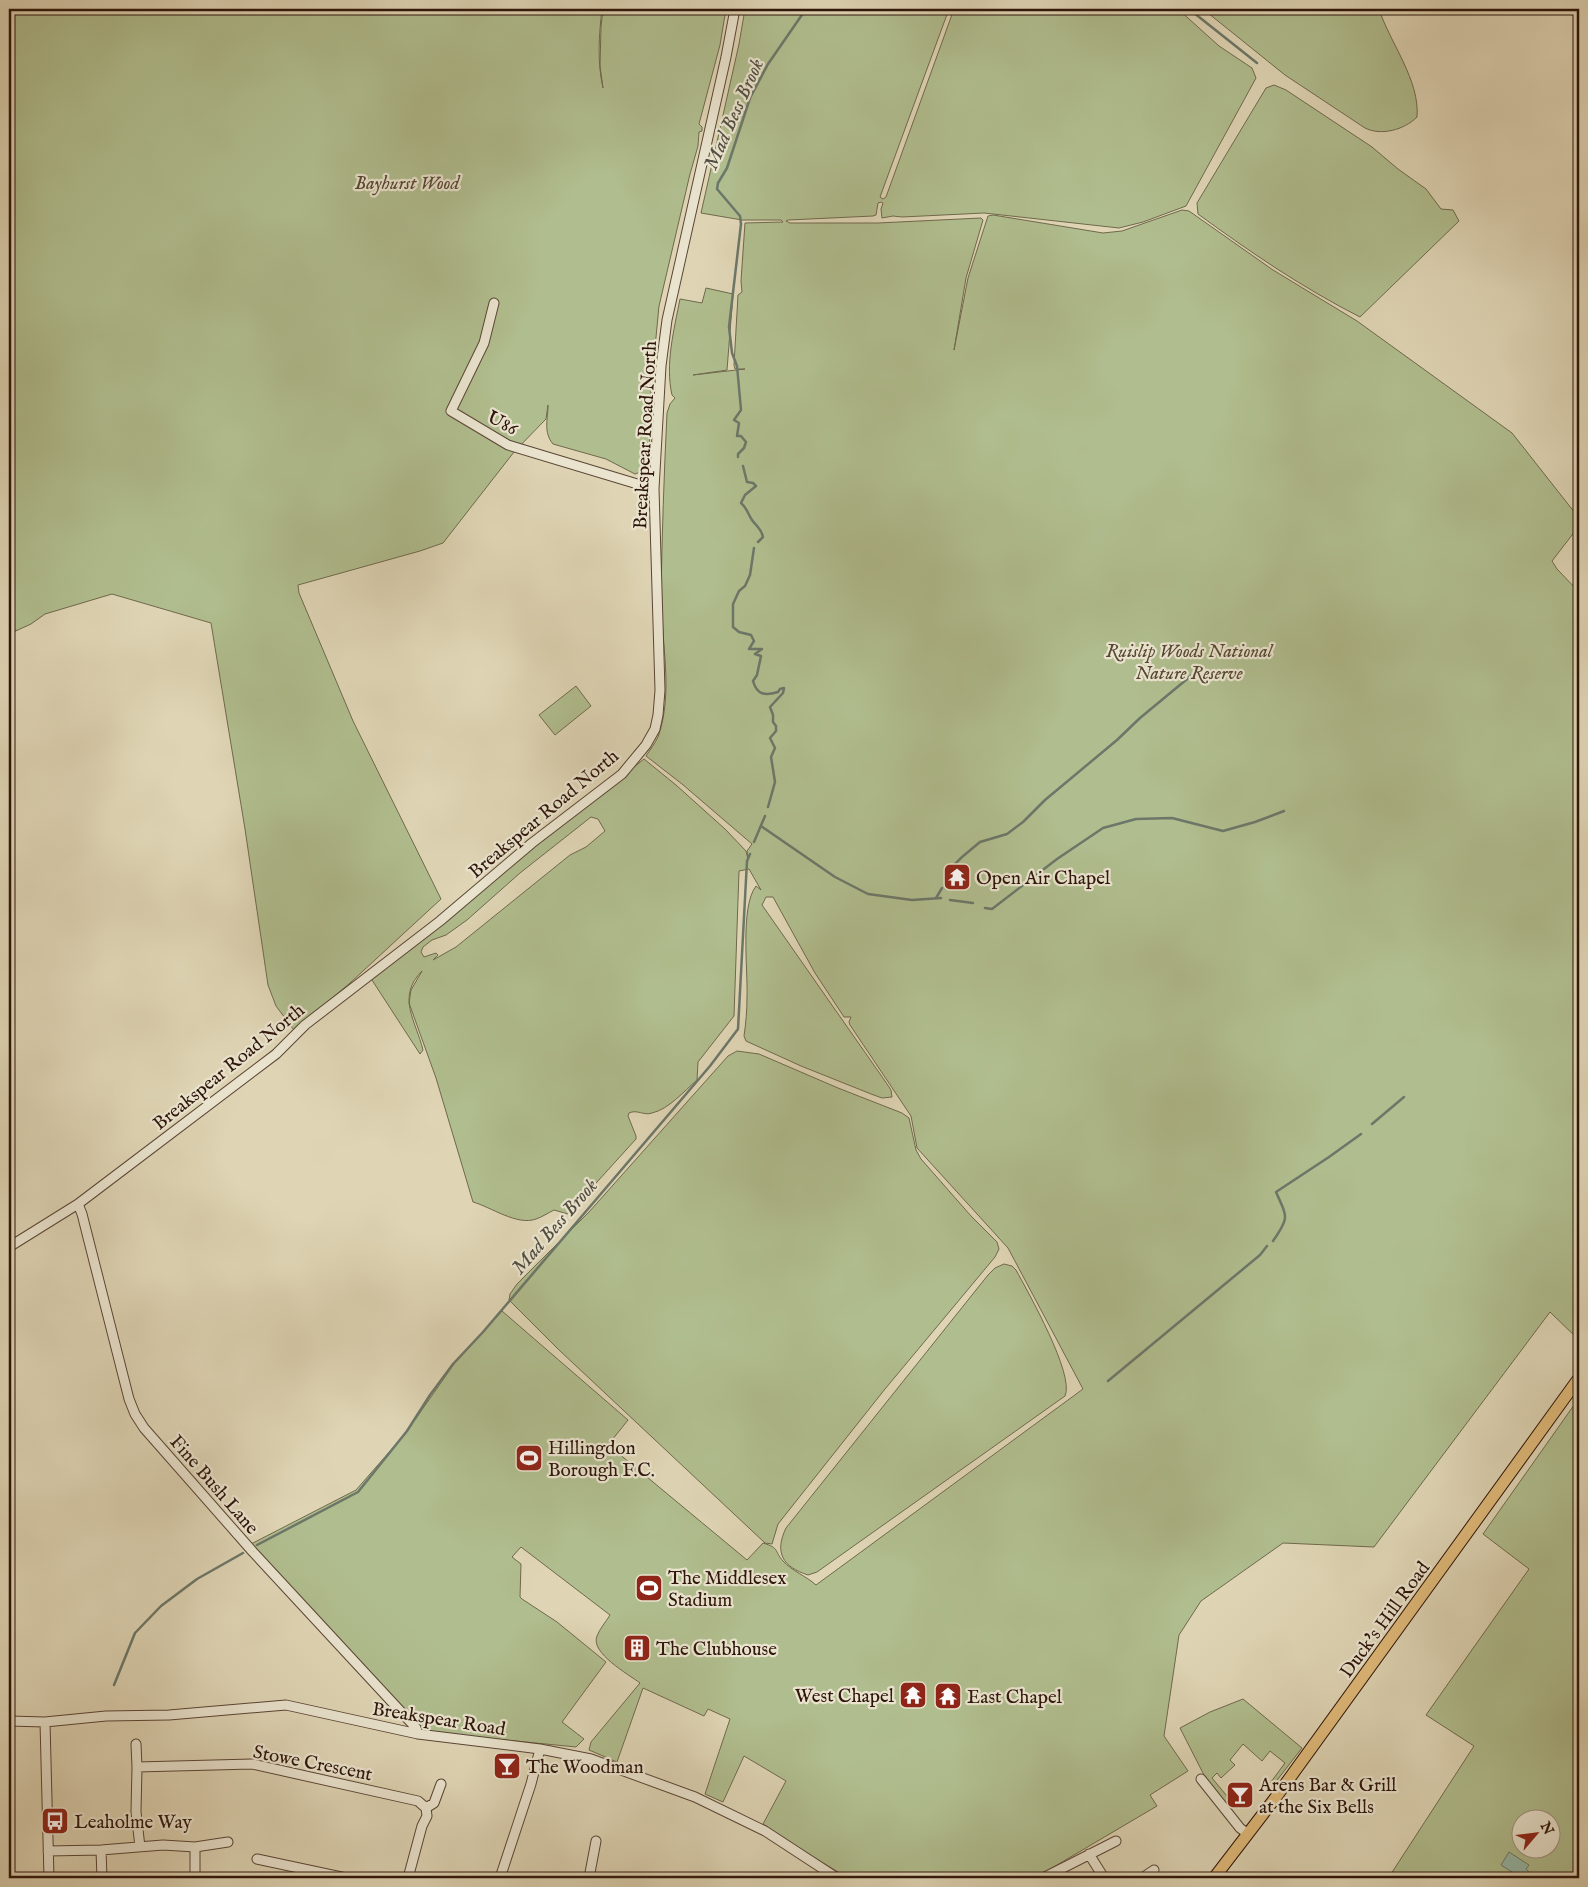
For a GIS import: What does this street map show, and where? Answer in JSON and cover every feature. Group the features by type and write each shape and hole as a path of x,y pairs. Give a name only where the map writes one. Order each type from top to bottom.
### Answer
{"main road":[{"name":"Duck's Hill Road","path":"1214,1878 1276,1797 1579,1378"}],"street":[{"name":"Breakspear Road North","path":"9,1247 78,1204 276,1054 306,1025 440,921 532,843 622,774 646,745 656,724 660,690 654,489 661,366 667,320 726,58 735,9"},
{"name":"U86","path":"494,303 484,343 451,411 508,445 654,489"},
{"name":"Fine Bush Lane","path":"78,1204 129,1399 135,1414 144,1428 246,1545 416,1728 418,1734"},
{"name":"Breakspear Road","path":"9,1721 45,1722 106,1716 169,1715 286,1705 418,1734 540,1749 591,1759 695,1797 765,1831 837,1878"},
{"path":"45,1722 48,1878"},
{"path":"136,1744 136,1812 140,1847"},
{"path":"500,1878 529,1793 540,1749"},
{"name":"Stowe Crescent","path":"137,1767 253,1764 418,1801 426,1808"},
{"path":"1201,1779 1240,1828 1248,1834"},
{"path":"408,1878 422,1826 427,1816 426,1808 434,1803 441,1784"},
{"path":"589,1878 596,1841"},
{"path":"1043,1878 1116,1841"},
{"path":"48,1851 182,1845 194,1847 228,1842"},
{"path":"194,1847 195,1878"},
{"path":"101,1850 102,1878"},
{"path":"1089,1854 1104,1878"},
{"path":"257,1859 346,1878"},
{"path":"1142,1878 1154,1870"}],"green space":[{"name":"Bayhurst Wood","path":"9,9 602,9 599,48 600,68 603,88 600,66 603,9 726,9 720,45 699,124 702,127 702,131 699,132 698,146 659,306 651,389 649,464 646,470 635,474 606,459 553,444 547,430 548,405 546,419 514,452 443,543 298,585 299,593 353,721 441,899 350,983 294,1030 276,1006 268,985 245,829 211,623 112,594 45,614 31,624 9,634"},
{"name":"Ruislip Woods National Nature Reserve","path":"745,9 949,9 880,197 883,199 886,197 954,9 1178,9 1219,46 1252,68 1256,78 1186,206 1143,222 1119,228 984,213 882,218 881,209 883,203 881,202 878,203 876,215 873,216 786,221 790,223 878,223 981,218 983,220 966,278 954,350 968,278 988,216 993,215 1103,233 1122,231 1182,210 1189,211 1273,270 1357,321 1512,433 1579,518 1579,526 1552,561 1579,592 1579,1340 1550,1312 1374,1547 1283,1543 1201,1601 1179,1635 1164,1736 1188,1771 1150,1795 1157,1806 1035,1878 848,1878 763,1824 786,1781 744,1756 723,1802 705,1794 730,1719 708,1709 704,1716 643,1688 617,1762 589,1750 591,1742 640,1683 604,1656 596,1643 600,1630 610,1615 521,1547 512,1557 521,1564 520,1597 557,1622 606,1662 562,1722 584,1739 576,1747 425,1732 251,1544 356,1490 405,1434 454,1364 502,1311 628,1420 608,1445 747,1560 763,1543 774,1548 787,1565 816,1585 1083,1389 1008,1248 917,1148 911,1116 850,1025 851,1017 844,1017 815,973 773,897 766,897 762,905 885,1081 891,1090 892,1097 882,1098 871,1094 801,1066 746,1041 744,1036 747,1002 746,923 751,896 756,886 761,890 749,869 739,871 734,1016 698,1062 697,1080 676,1100 664,1108 649,1114 629,1113 628,1116 636,1139 568,1214 554,1210 536,1219 521,1220 473,1202 436,1078 410,1005 423,1050 420,1054 370,977 644,759 725,829 746,851 748,859 747,851 752,844 646,756 658,737 663,720 665,702 666,667 661,596 664,482 667,413 670,404 675,398 672,395 670,383 670,359 680,299 702,303 706,288 733,294 727,370 693,375 745,369 735,369 734,365 738,295 742,292 745,223 783,222 781,220 742,220 701,213 739,44","holes":["591,817 598,819 605,831 586,847 570,855 456,947 433,960 438,955 436,953 424,957 421,952 423,947 432,940 446,935 467,920 520,873","422,971 411,990 409,1001 410,990"]},
{"path":"1203,9 1379,9 1414,89 1417,117 1412,122 1392,130 1378,131 1365,128 1285,75"},
{"path":"1274,85 1286,90 1372,147 1426,189 1441,209 1453,210 1459,221 1360,317 1277,269 1198,214 1197,203 1266,88"},
{"path":"576,686 591,706 555,735 539,715"},
{"path":"737,1051 759,1054 902,1113 909,1118 916,1150 921,1159 971,1216 997,1242 999,1249 995,1257 885,1389 778,1524 772,1544 765,1543 558,1349 509,1300 510,1294 517,1284 589,1212 728,1056"},
{"path":"1004,1264 1012,1266 1016,1270 1049,1333 1063,1371 1066,1385 1065,1396 817,1572 808,1575 792,1568 783,1558 781,1552 782,1537 786,1528 988,1275 995,1268"},
{"path":"1579,1398 1579,1878 1389,1877 1474,1746 1426,1715 1529,1569 1483,1534"},
{"path":"1243,1699 1302,1748 1271,1788 1268,1786 1285,1763 1270,1751 1262,1761 1243,1744 1230,1760 1235,1765 1221,1778 1217,1773 1212,1778 1231,1801 1228,1806 1205,1777 1180,1728 1210,1712"}],"shaded area":[{"path":"1509,1852 1510,1860 1521,1860 1529,1865 1526,1869 1529,1872 1527,1876 1523,1873 1520,1877 1501,1865"}],"waterway":[{"name":"Mad Bess Brook","path":"738,457 746,442 741,436 737,436 739,423 734,420 741,410 737,366 732,353 729,327 741,224 740,216 717,189 718,183 727,168 750,98 768,64 806,9"},
{"name":"Mad Bess Brook","path":"1189,9 1257,63"},
{"name":"Mad Bess Brook","path":"743,466 747,482 753,483 756,486 745,495 741,503 761,532 763,537 758,542"},
{"name":"Mad Bess Brook","path":"754,548 750,575 733,604 733,627 739,632 751,635 754,641 749,649 762,649 755,654 761,656 757,675 753,681 759,692 769,694 784,688 783,693 770,707 773,722 776,726 776,731 770,738 775,748 771,757 775,782 768,807"},
{"path":"947,876 952,867 980,842 1007,834 1023,822 1045,800 1198,670"},
{"path":"985,908 992,909 1057,859 1103,828 1136,819 1172,818 1223,831 1284,811"},
{"name":"Mad Bess Brook","path":"754,842 765,816"},
{"path":"761,826 835,877 868,894 912,900 941,898"},
{"name":"Mad Bess Brook","path":"257,1545 358,1492 407,1431 453,1364 483,1332 710,1066 738,1029 747,861 750,854"},
{"path":"936,898 942,888"},
{"path":"950,900 973,903"},
{"path":"1372,1124 1404,1097"},
{"path":"1273,1241 1282,1227 1285,1217 1283,1207 1276,1192 1361,1134"},
{"path":"1108,1381 1260,1255 1267,1246"},
{"name":"Mad Bess Brook","path":"114,1685 135,1633 161,1606 197,1579 243,1553"}],"place":[{"name":"Open Air Chapel","path":"957,877"},
{"name":"Hillingdon Borough F.C.","path":"529,1458"},
{"name":"The Middlesex Stadium","path":"649,1588"},
{"name":"The Clubhouse","path":"637,1648"},
{"name":"West Chapel","path":"913,1695"},
{"name":"East Chapel","path":"948,1696"},
{"name":"The Woodman","path":"507,1766"},
{"name":"Arens Bar & Grill at the Six Bells","path":"1240,1795"},
{"name":"Leaholme Way","path":"55,1821"}]}
